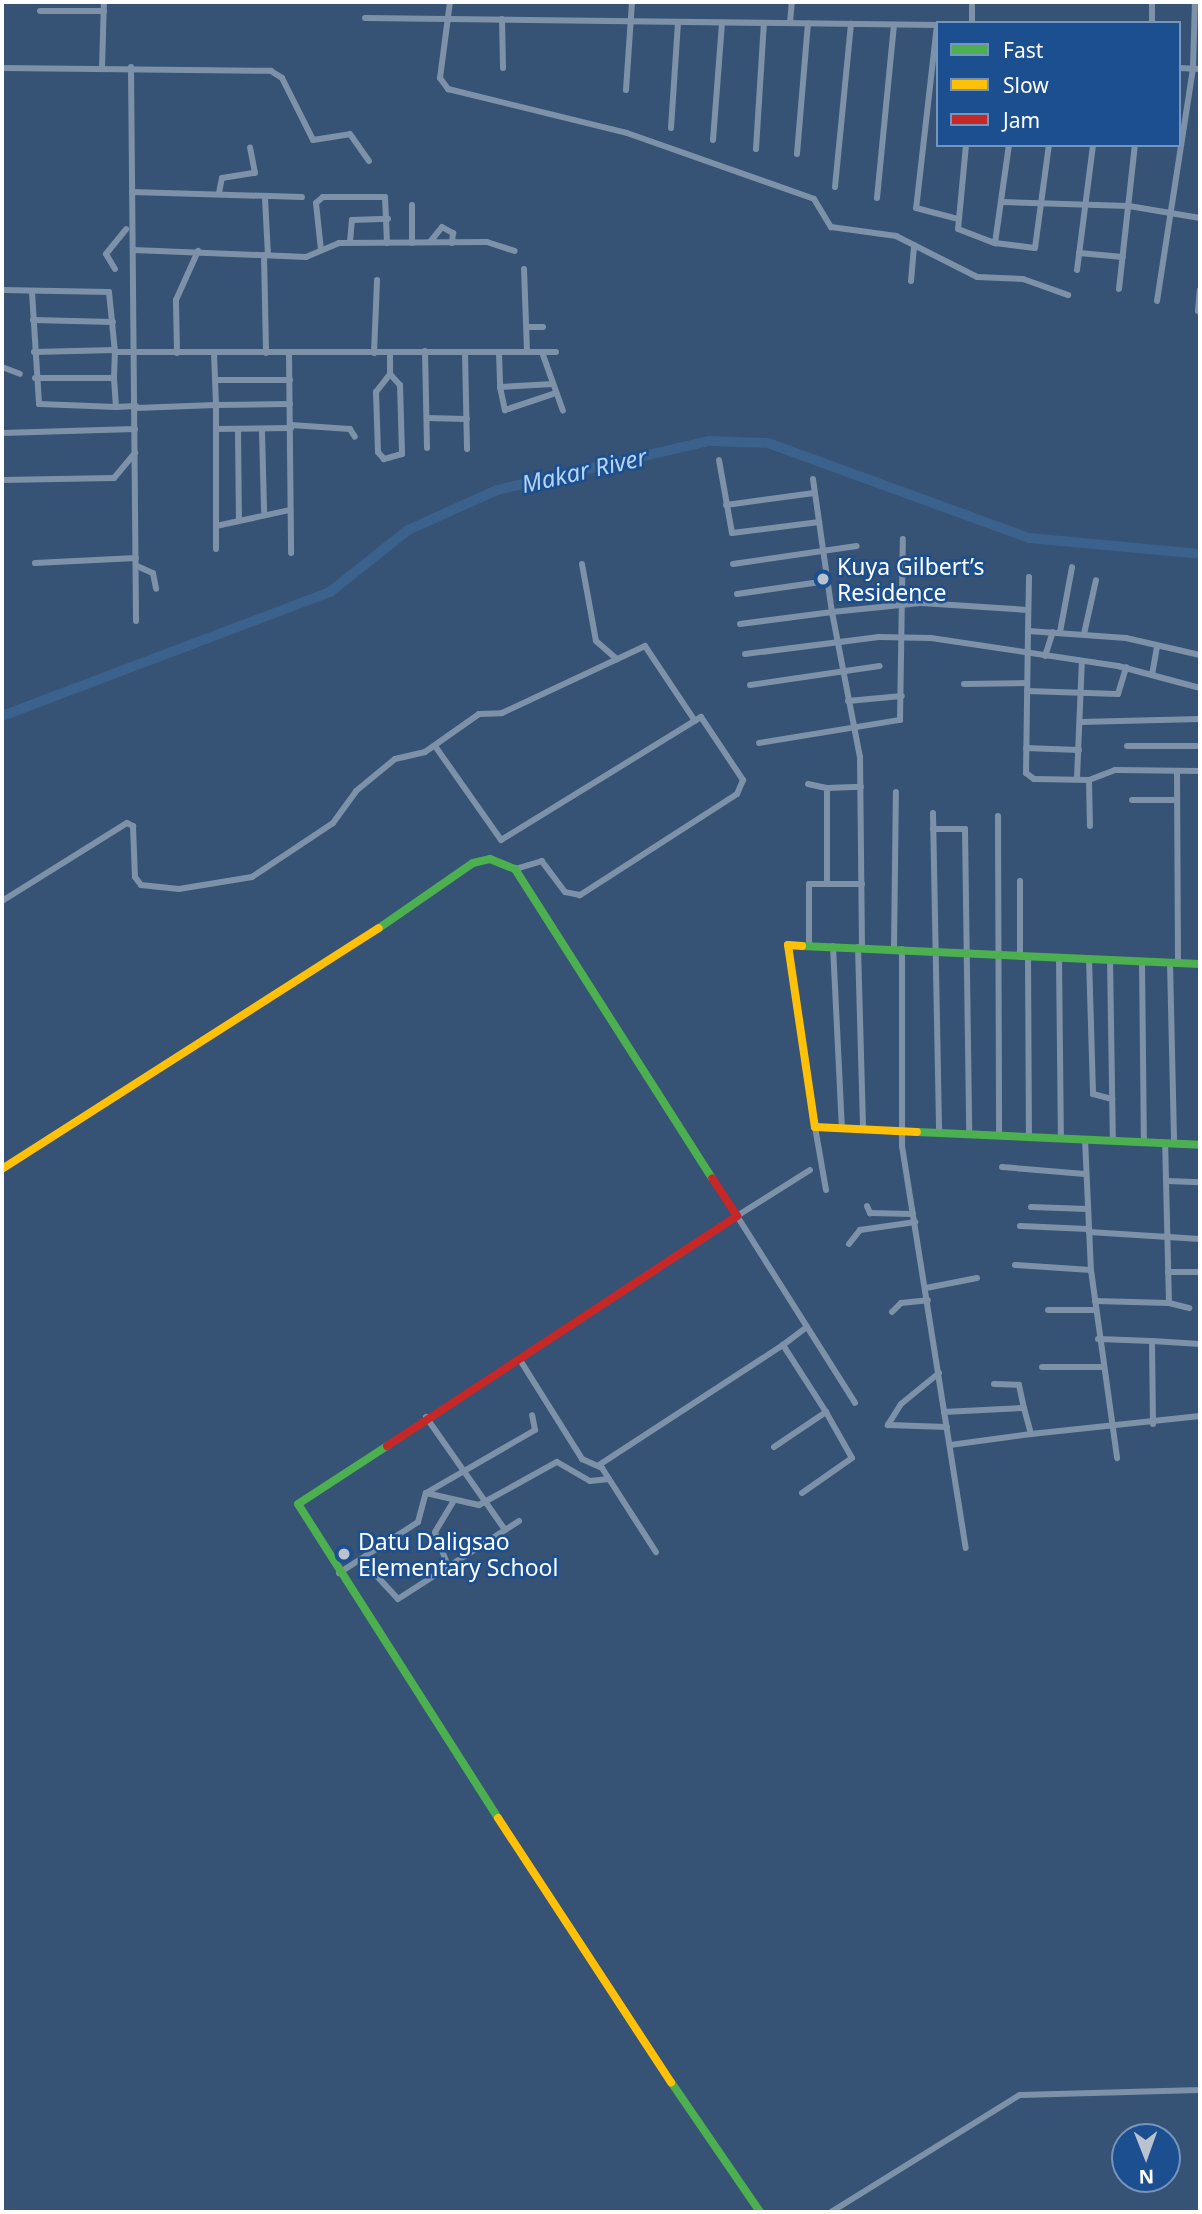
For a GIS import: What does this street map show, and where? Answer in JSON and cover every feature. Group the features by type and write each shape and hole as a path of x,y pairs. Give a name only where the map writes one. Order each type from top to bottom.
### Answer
{"street":[{"path":"68,2 68,11"},
{"path":"102,68 104,2"},
{"path":"450,2 440,78 449,89 633,135 814,199 831,227 896,236 977,277 1023,279 1068,295"},
{"path":"626,90 632,2"},
{"path":"790,23 792,2"},
{"path":"972,2 972,21"},
{"path":"1152,2 1152,21"},
{"path":"1157,301 1197,69 1195,2"},
{"path":"40,11 104,11"},
{"path":"366,18 936,25"},
{"path":"502,19 503,68"},
{"path":"671,128 678,22"},
{"path":"713,140 722,23"},
{"path":"756,149 764,23"},
{"path":"797,154 808,23"},
{"path":"835,187 851,24"},
{"path":"877,198 894,24"},
{"path":"936,34 916,208 958,219"},
{"path":"131,67 136,621"},
{"path":"2,68 131,67 275,73 313,140 350,134 369,161"},
{"path":"219,192 222,178 255,173 250,147"},
{"path":"966,147 958,219 963,235 995,243 1035,248 1049,147"},
{"path":"995,243 1009,147"},
{"path":"1077,270 1093,147"},
{"path":"1119,289 1135,147"},
{"path":"132,192 219,192 264,198 302,197"},
{"path":"321,250 320,199 385,197 387,243"},
{"path":"264,198 266,353"},
{"path":"1002,202 1129,206 1200,218"},
{"path":"412,205 412,243"},
{"path":"350,242 352,220 388,219"},
{"path":"430,242 442,227 453,233 452,243"},
{"path":"115,269 106,254 126,229"},
{"path":"133,250 306,257 350,242 430,242 492,243 515,251"},
{"path":"911,281 914,246"},
{"path":"177,353 176,300 198,251"},
{"path":"1079,253 1123,257"},
{"path":"524,269 527,352"},
{"path":"374,352 377,279"},
{"path":"2,290 109,292 115,351 116,407"},
{"path":"1198,311 1200,290"},
{"path":"33,292 35,378 42,406 290,404"},
{"path":"33,320 113,322"},
{"path":"527,327 543,327"},
{"path":"34,352 425,351 527,352 543,355 555,352"},
{"path":"425,351 427,448"},
{"path":"465,352 467,449"},
{"path":"214,353 216,548"},
{"path":"289,353 291,552"},
{"path":"390,353 390,374 376,392 378,453 384,459 402,454 400,386 390,374"},
{"path":"499,353 500,387 505,410 556,393"},
{"path":"543,355 563,411"},
{"path":"2,367 20,374"},
{"path":"35,378 114,378"},
{"path":"215,380 290,380"},
{"path":"500,387 552,384"},
{"path":"427,418 467,419"},
{"path":"216,429 262,432 291,426 350,429 355,437"},
{"path":"2,433 135,429"},
{"path":"238,430 239,520"},
{"path":"262,432 264,511"},
{"path":"121,476 125,459 135,453"},
{"path":"719,460 733,534 819,523"},
{"path":"2,480 121,476 134,484"},
{"path":"813,479 836,641 861,787 863,1129"},
{"path":"726,505 814,493"},
{"path":"216,526 264,511 290,510"},
{"path":"759,743 898,722 905,637 902,539"},
{"path":"733,564 857,546"},
{"path":"35,563 136,558"},
{"path":"582,564 596,641 617,659"},
{"path":"137,566 153,573 156,589"},
{"path":"1045,656 1057,632 1072,567"},
{"path":"901,572 929,569"},
{"path":"1029,577 1026,748 1029,777 1089,780 1109,770 1200,771"},
{"path":"1084,634 1096,580"},
{"path":"737,594 827,581"},
{"path":"740,624 904,603 1028,610"},
{"path":"1028,631 1084,634 1200,655"},
{"path":"745,654 836,641 905,637 1126,667 1200,688"},
{"path":"2,901 127,823 133,826 135,877 141,885 179,889 253,877 333,823 356,790 394,759 435,746 480,714 502,713 645,646 695,721"},
{"path":"1152,674 1157,646"},
{"path":"1077,778 1082,661"},
{"path":"750,685 880,666"},
{"path":"964,684 1118,694 1126,667"},
{"path":"848,701 902,696"},
{"path":"435,746 491,832 504,840 701,718 740,774 741,791 580,895 565,892 542,861 515,869"},
{"path":"1080,722 1200,719"},
{"path":"1127,746 1200,746"},
{"path":"1026,748 1079,750"},
{"path":"1169,1303 1167,1181 1178,771"},
{"path":"1089,780 1090,826"},
{"path":"808,784 827,788 861,787"},
{"path":"827,788 827,881"},
{"path":"896,792 898,948 905,1131 915,1222 966,1548"},
{"path":"1132,800 1177,800"},
{"path":"933,813 932,950 939,1133"},
{"path":"998,817 996,954 999,1134"},
{"path":"933,829 965,829 969,1133"},
{"path":"2,1169 338,957 473,863 490,859 515,869 855,1403"},
{"path":"809,945 809,884 827,881 862,884"},
{"path":"1020,881 1029,1135"},
{"path":"826,1190 788,944 1200,964"},
{"path":"833,946 842,1128"},
{"path":"1059,957 1062,1138"},
{"path":"1089,958 1093,1094 1112,1099"},
{"path":"1110,960 1113,1140"},
{"path":"1142,961 1144,1142"},
{"path":"815,1126 1200,1145"},
{"path":"1085,1139 1091,1270 1098,1339 1117,1458"},
{"path":"1002,1167 1085,1174"},
{"path":"760,2212 593,1968 339,1573 298,1504 426,1417 520,1360 810,1170"},
{"path":"1167,1181 1200,1182"},
{"path":"867,1206 870,1213 914,1214"},
{"path":"1031,1207 1087,1209"},
{"path":"849,1244 860,1230 915,1222"},
{"path":"1020,1226 1200,1239"},
{"path":"1015,1265 1091,1270"},
{"path":"1168,1272 1200,1272"},
{"path":"926,1288 977,1278"},
{"path":"892,1312 901,1303 928,1300"},
{"path":"1095,1301 1169,1303 1189,1308"},
{"path":"1048,1310 1096,1310"},
{"path":"599,1465 807,1327"},
{"path":"1098,1339 1200,1344"},
{"path":"1152,1340 1153,1424"},
{"path":"783,1345 852,1455 802,1493"},
{"path":"520,1360 582,1459 599,1465 656,1552"},
{"path":"1042,1367 1103,1367"},
{"path":"939,1373 901,1404 888,1425 947,1427"},
{"path":"994,1384 1019,1385 1031,1434"},
{"path":"944,1412 1024,1408"},
{"path":"774,1447 826,1412"},
{"path":"339,1573 422,1516 426,1493 535,1430 532,1415"},
{"path":"950,1445 1031,1434 1153,1424 1200,1416"},
{"path":"426,1417 482,1503 505,1530"},
{"path":"426,1493 453,1502 482,1503 557,1462 590,1481 610,1479"},
{"path":"448,1566 436,1544 437,1527 453,1502"},
{"path":"422,1516 437,1527"},
{"path":"361,1559 397,1599 519,1521"},
{"path":"831,2212 1013,2097 1200,2090"}],"waterway":[{"name":"Makar River","path":"2,716 330,592 408,530 497,490 710,441 768,443 1029,538 1200,554"}],"traffic: fast":[{"path":"379,928 473,863 490,859 515,869 712,1178"},
{"path":"802,946 1200,964"},
{"path":"917,1132 1200,1145"},
{"path":"387,1446 298,1504 498,1818"},
{"path":"671,2082 760,2212"}],"traffic: slow":[{"path":"2,1169 379,928"},
{"path":"802,946 788,945 815,1127 917,1132"},
{"path":"498,1818 671,2082"}],"traffic: jam":[{"path":"387,1446 737,1216 712,1178"}],"place":[{"name":"Kuya Gilbert’s Residence","path":"823,579"},
{"name":"Datu Daligsao Elementary School","path":"344,1554"}]}
